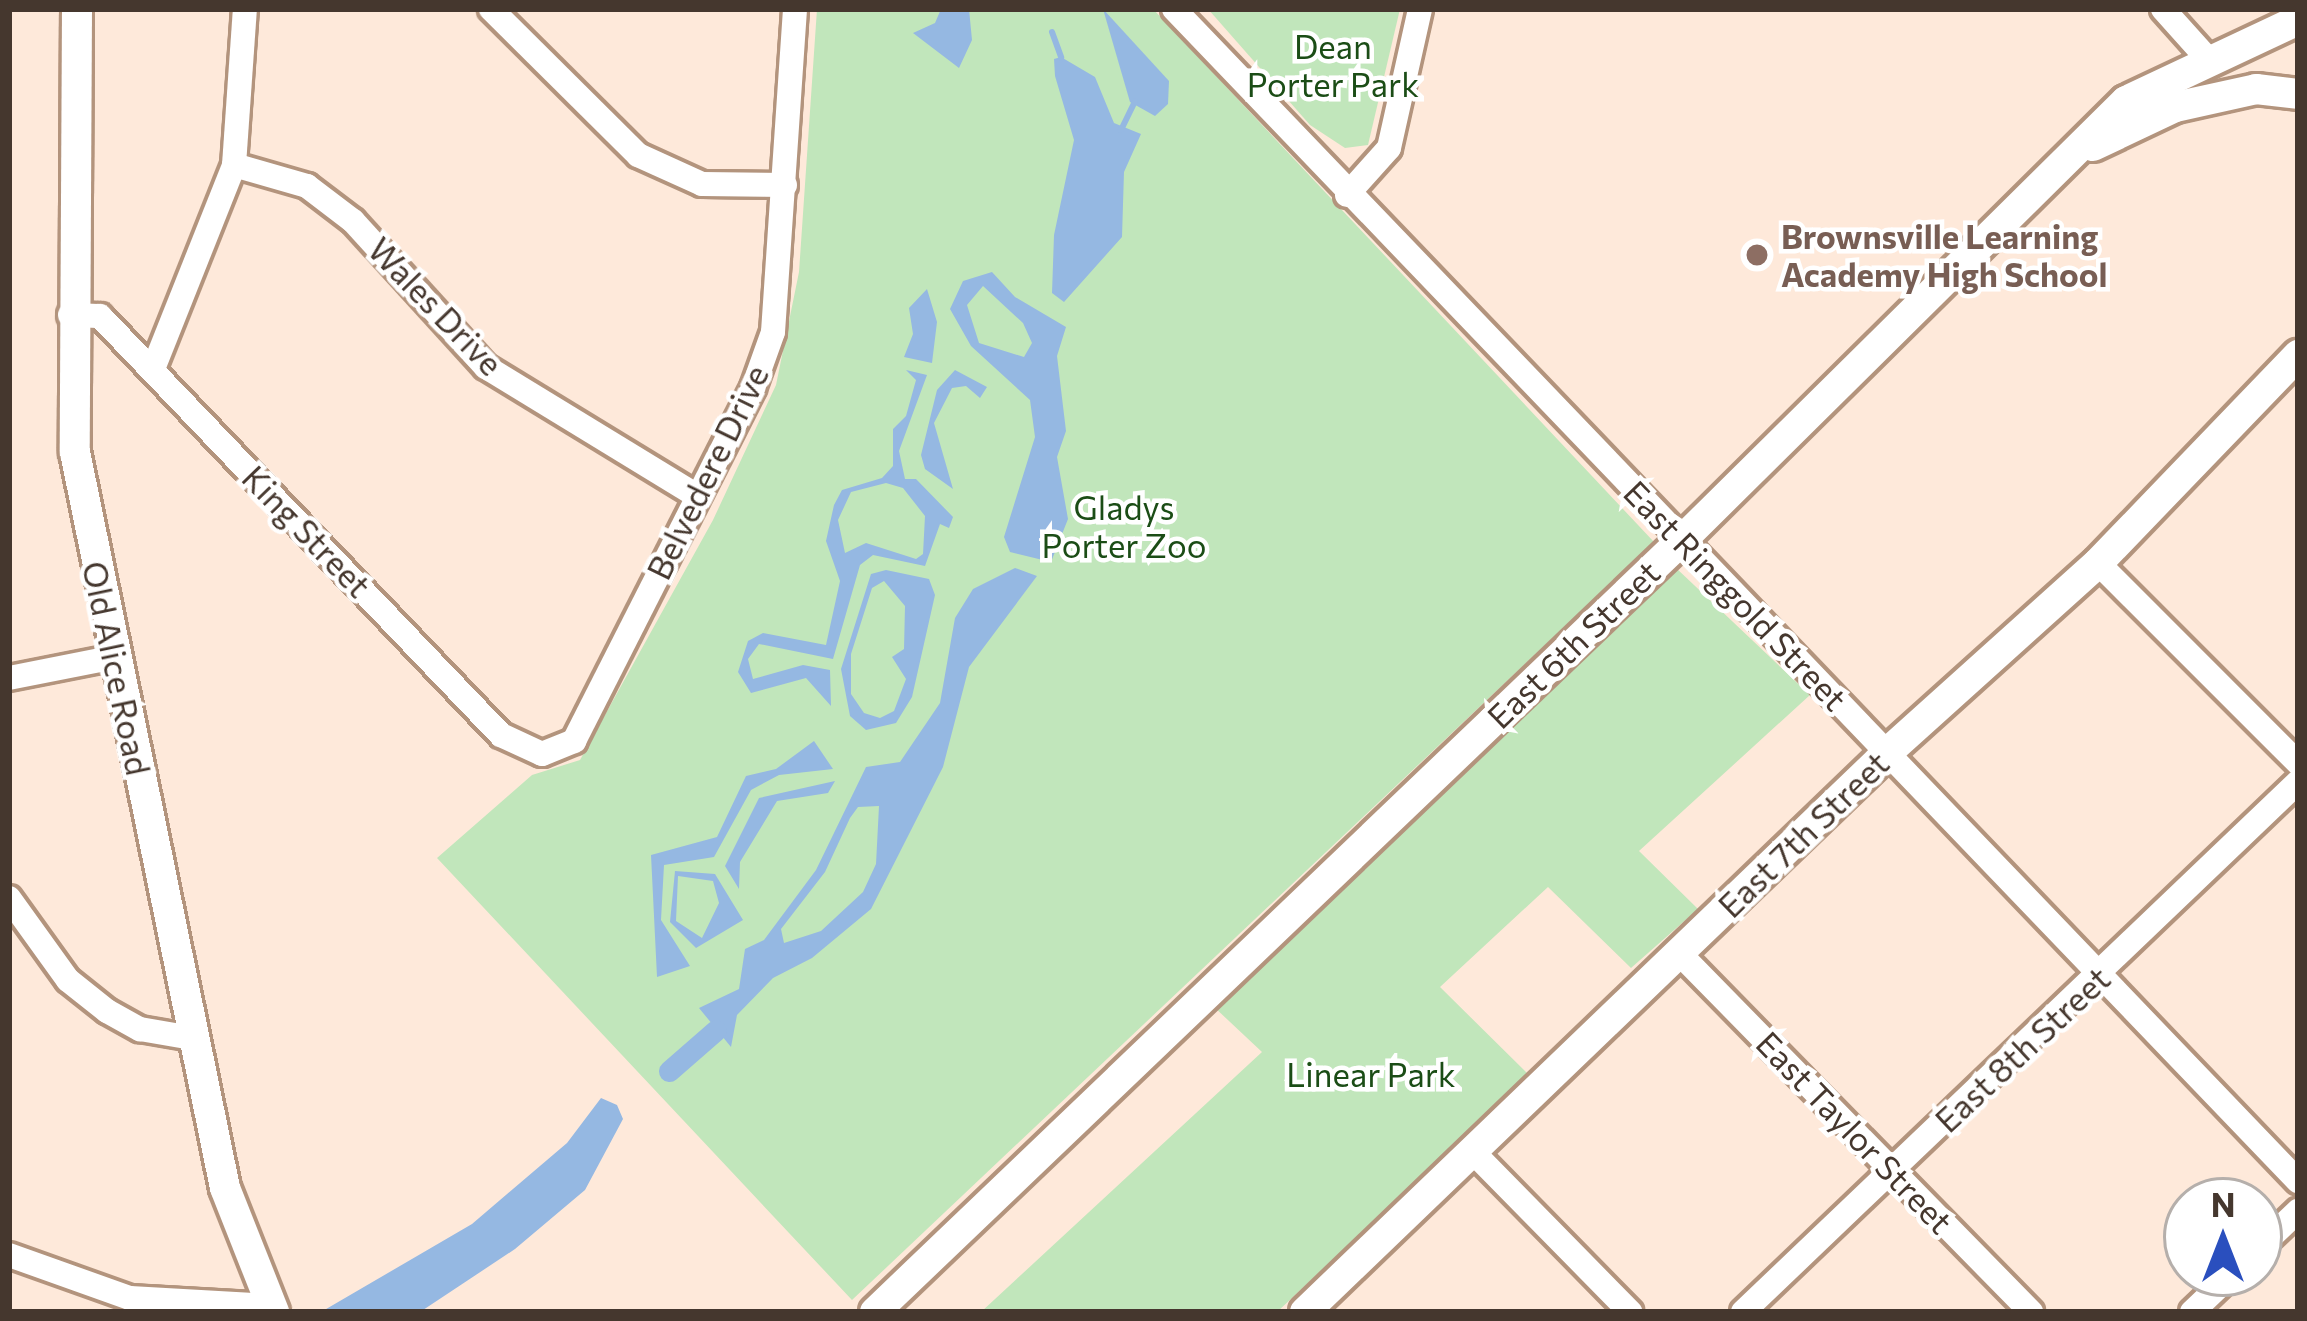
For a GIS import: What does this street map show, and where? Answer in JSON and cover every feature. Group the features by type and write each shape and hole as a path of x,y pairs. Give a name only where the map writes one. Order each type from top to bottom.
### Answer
{"main road":[{"name":"Old Alice Road","path":"77,9 70,315 75,452 225,1188 272,1309"},
{"name":"East 6th Street","path":"875,1312 1682,539 2126,101 2207,58 2298,20"},
{"path":"2068,158 2175,107 2256,89 2298,94"},
{"name":"East 7th Street","path":"1305,1312 1888,752 2098,563 2298,355"}],"street":[{"path":"153,369 234,166 245,9"},
{"path":"491,9 638,155 702,184 785,185"},
{"name":"Belvedere Drive","path":"542,754 574,741 773,332 795,9"},
{"name":"East Ringgold Street","path":"1174,9 1347,195 2298,1181"},
{"path":"1347,195 1389,148 1420,9"},
{"path":"2163,9 2207,58"},
{"name":"Wales Drive","path":"234,166 307,186 353,221 486,367 697,496"},
{"name":"King Street","path":"70,315 100,316 501,735 542,754"},
{"path":"2098,563 2298,763"},
{"path":"9,678 116,656"},
{"name":"East 8th Street","path":"1743,1312 2102,975 2298,782"},
{"path":"9,898 68,980 106,1011 140,1029 192,1038"},
{"name":"East Taylor Street","path":"1679,953 2030,1312"},
{"path":"1472,1151 1630,1312"},
{"path":"9,1255 130,1298 272,1309"}],"green space":[{"name":"Gladys Porter Zoo","path":"817,9 1153,9 1654,542 852,1300 437,858 532,775 580,760 713,520 776,385 799,272"},
{"name":"Dean Porter Park","path":"1208,9 1400,9 1368,145 1345,148 1310,125"},
{"name":"Linear Park","path":"1675,567 1810,695 1639,851 1698,909 1631,968 1548,887 1440,987 1529,1075 1277,1312 981,1312 1262,1052 1213,1006"}],"water":[{"path":"941,9 969,9 972,40 959,68 913,33 935,23"},
{"path":"1103,9 1169,81 1168,104 1155,116 1130,102"},
{"path":"1061,57 1095,77 1114,123 1141,134 1124,172 1122,237 1064,302 1052,293 1054,235 1074,140 1055,76 1054,59"},
{"path":"992,272 1015,297 1066,327 1057,356 1066,431 1057,457 1068,519 1051,562 1010,552 1004,537 1035,437 1030,400 971,346 950,309 963,281","holes":["983,286 1023,323 1032,343 1024,357 979,343 967,305"]},
{"path":"927,289 937,322 932,363 904,357 913,334 909,308"},
{"path":"906,370 927,375 899,451 905,479 916,479 953,517 949,528 940,524 925,566 873,555 860,565 833,659 759,644 748,659 753,679 803,665 830,670 831,706 806,678 751,693 738,672 748,641 763,633 826,645 840,581 826,541 834,505 842,490 882,478 893,466 893,429 906,416 916,380","holes":["886,483 903,488 925,516 923,554 916,559 866,543 845,553 838,520 851,492"]},
{"path":"955,370 987,387 980,398 966,386 952,388 934,423 953,489 925,469 921,455 937,390"},
{"path":"1015,568 1037,576 969,667 943,767 871,909 812,958 773,978 737,1015 731,1047 699,1008 739,989 745,949 764,940 816,870 866,767 900,762 940,703 955,618 973,589","holes":["879,806 876,864 863,892 821,931 784,943 781,929 825,872 858,807"]},
{"path":"886,570 929,579 935,595 912,697 896,723 866,730 850,716 841,669 871,574","holes":["884,581 905,606 904,649 892,657 906,679 894,711 880,718 864,713 851,694 851,654 872,588"]},
{"path":"814,741 833,769 779,775 751,790 714,857 664,865 661,920 690,966 657,977 651,855 717,837 746,776 776,769"},
{"path":"835,781 828,793 777,801 740,862 739,889 725,866 759,798"},
{"path":"675,871 715,874 743,920 696,948 670,922","holes":["678,876 713,881 719,903 702,938 676,921"]},
{"path":"601,1098 617,1105 623,1119 585,1190 515,1249 420,1312 321,1312 472,1224 567,1143"}],"waterway":[{"path":"1052,32 1061,57"},
{"path":"1121,130 1135,101"},
{"path":"669,1071 716,1030"}],"place":[{"name":"Brownsville Learning Academy High School","path":"1757,255"}]}
